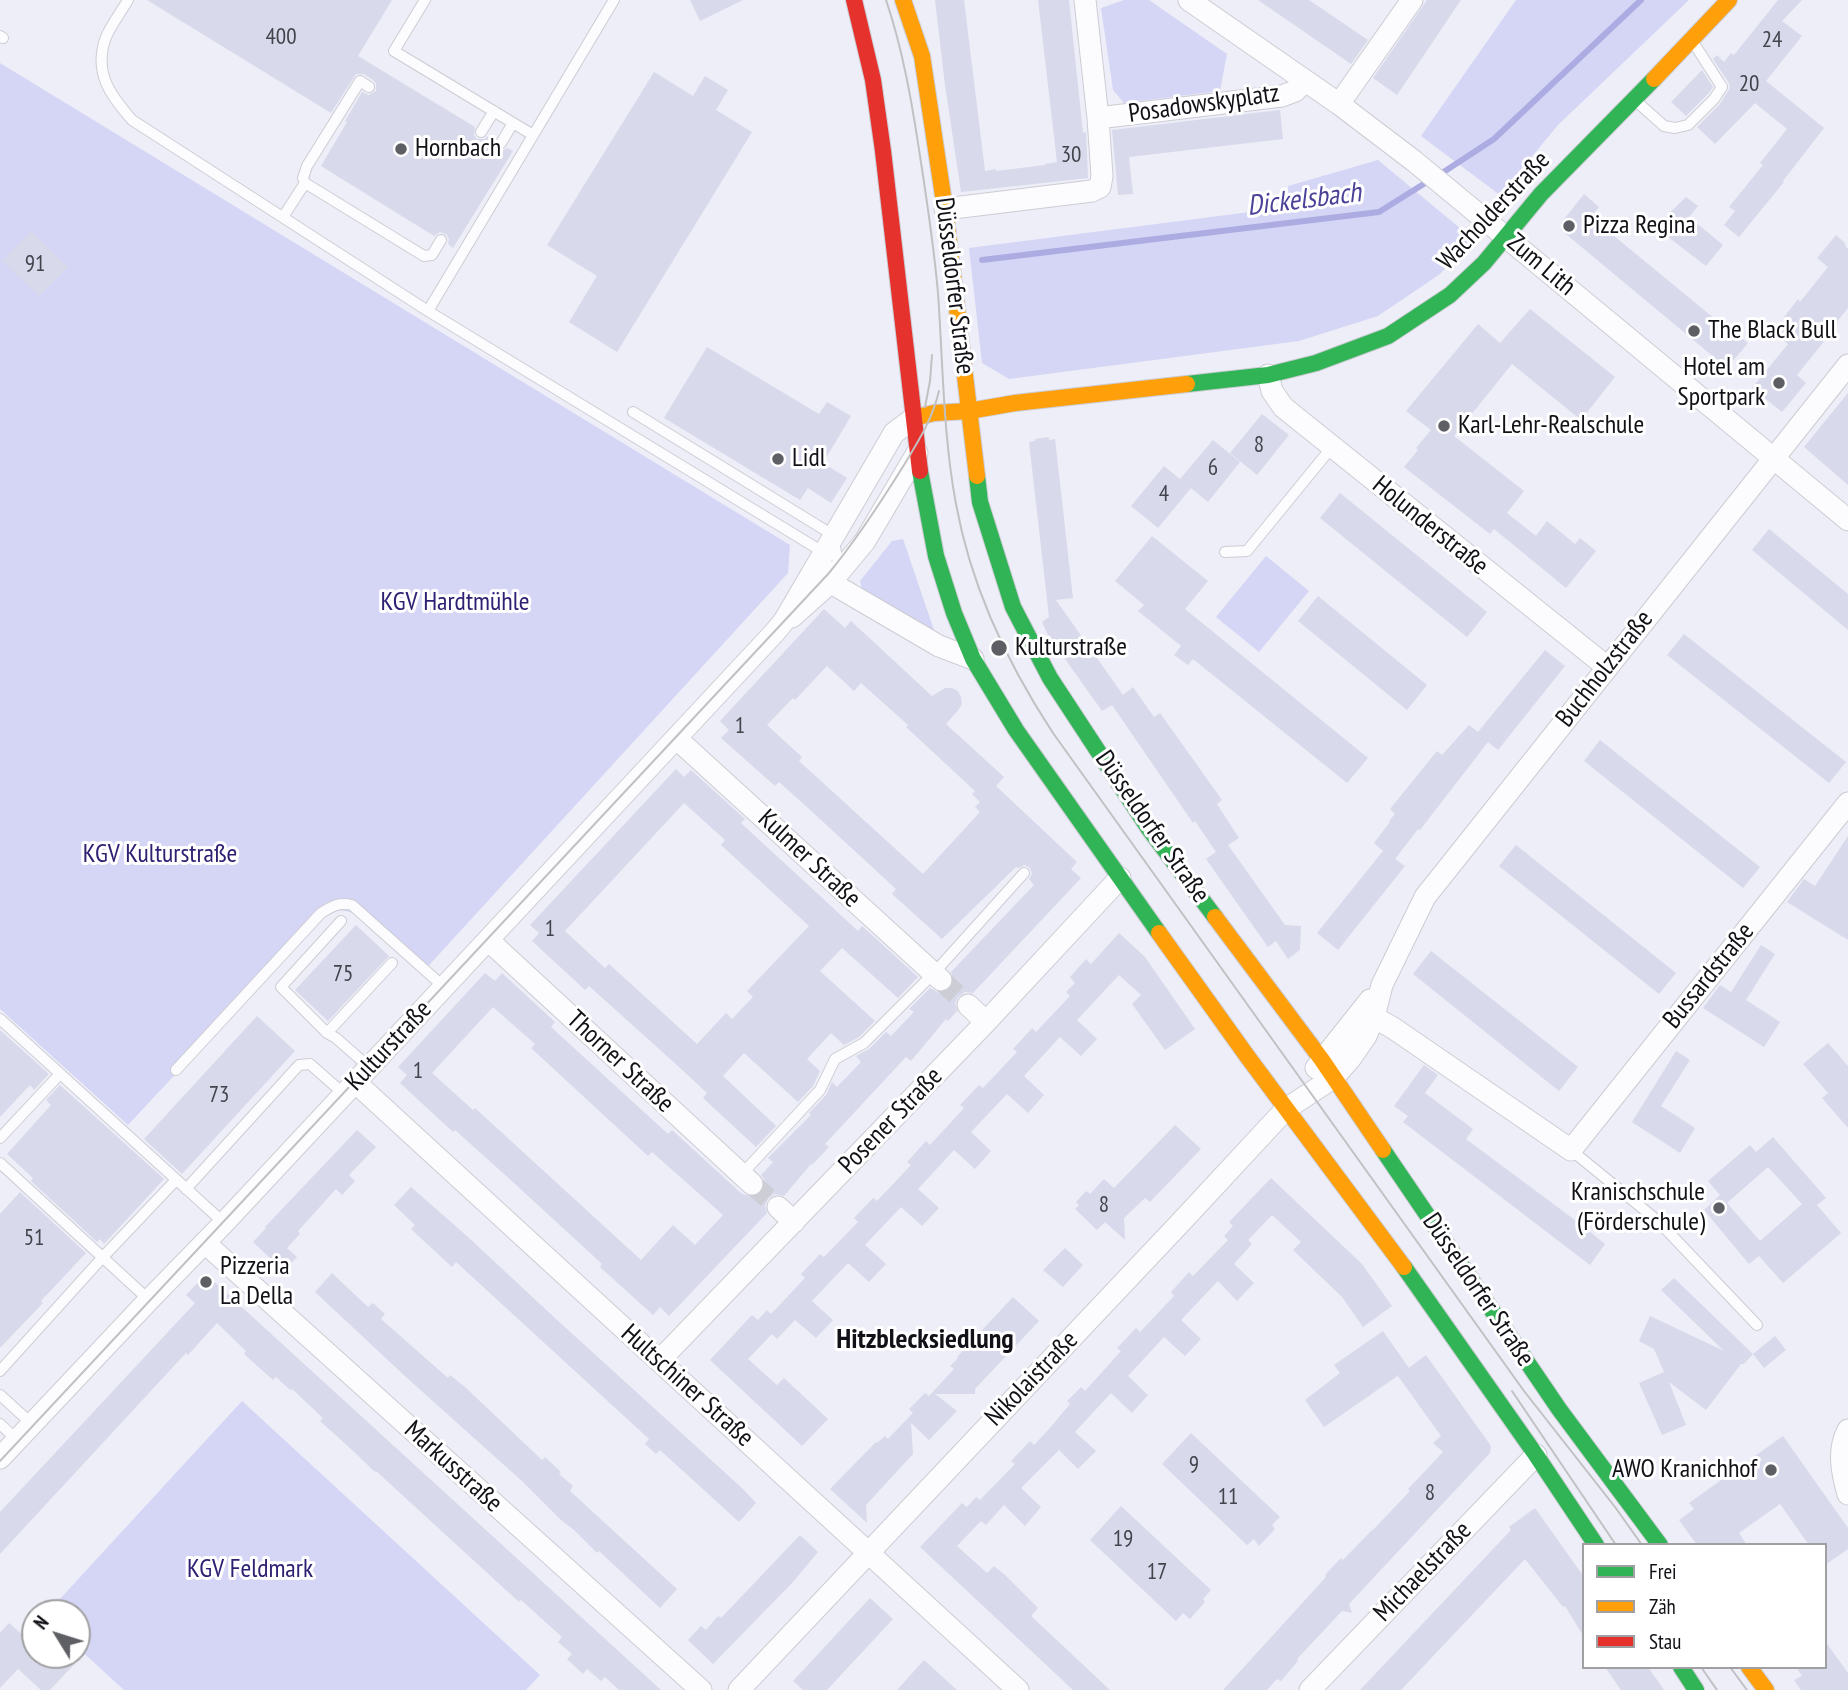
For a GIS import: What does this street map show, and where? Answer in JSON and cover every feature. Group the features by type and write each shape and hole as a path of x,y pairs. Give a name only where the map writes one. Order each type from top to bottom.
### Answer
{"main road":[{"name":"Düsseldorfer Straße","path":"854,0 873,80 914,418 923,447 936,556 954,613 973,660 1016,730 1120,878 1286,1109 1413,1278 1595,1543"},
{"name":"Düsseldorfer Straße","path":"903,0 922,56 945,209 980,502 1013,607 1050,678 1149,830 1328,1069 1559,1409 1659,1543"},
{"name":"Wacholderstraße","path":"914,418 934,413 1268,374 1316,363 1388,335 1450,295 1484,263 1541,194 1724,4"},
{"name":"Wacholderstraße","path":"947,426 969,411"},
{"path":"1682,1669 1696,1690"},
{"path":"1750,1669 1766,1690"}],"street":[{"name":"Posadowskyplatz","path":"945,209 1092,191 1100,187 1102,176 1098,118 1085,0"},
{"name":"Zum Lith","path":"1189,0 1339,104 1414,160 1848,520"},
{"path":"1339,104 1412,0"},
{"name":"Posadowskyplatz","path":"1098,118 1282,96 1294,91 1305,81"},
{"name":"Buchholzstraße","path":"1328,1069 1350,1059 1366,1036 1368,1014 1425,897 1848,365"},
{"name":"Holunderstraße","path":"1268,374 1272,391 1283,407 1607,667"},
{"name":"Kulturstraße","path":"779,626 894,433 914,418"},
{"name":"Kulturstraße","path":"0,1458 225,1223 779,626 835,577 865,541 923,447"},
{"path":"828,544 835,577 939,646 973,660"},
{"name":"Kulmer Straße","path":"676,738 937,977"},
{"name":"Bussardstraße","path":"1571,1150 1848,803"},
{"name":"Posener Straße","path":"659,1361 986,1022 1120,878"},
{"name":"Thorner Straße","path":"488,940 747,1179"},
{"path":"968,1005 986,1022"},
{"path":"1368,1014 1571,1150"},
{"name":"Nikolaistraße","path":"738,1690 1286,1109 1328,1069"},
{"name":"Hultschiner Straße","path":"356,1081 1018,1690"},
{"path":"778,1207 794,1222"},
{"name":"Markusstraße","path":"205,1243 701,1690"},
{"path":"1848,1430 1841,1466 1848,1493"},
{"name":"Michaelstraße","path":"1310,1690 1536,1455"}],"lane":[{"path":"128,0 106,37 100,63 106,85 115,101 132,120 428,311 828,544"},
{"path":"425,0 394,51 533,135"},
{"path":"428,311 614,0"},
{"path":"1634,99 1664,126 1675,128 1688,125 1714,99 1722,88 1692,40"},
{"path":"369,87 360,81 352,104 337,129 325,148 307,166 303,178 305,183 424,256 432,255 441,240"},
{"path":"481,132 494,111"},
{"path":"500,144 513,123"},
{"path":"283,217 305,183"},
{"path":"633,412 828,544"},
{"path":"1225,552 1247,551 1332,447"},
{"path":"747,1179 820,1090 835,1059 864,1043 937,977 1024,873"},
{"path":"176,1070 321,913 331,906 342,903 352,905 444,987"},
{"path":"341,921 281,987 327,1033 336,1038 356,1081"},
{"path":"327,1033 392,963"},
{"path":"0,1019 225,1223"},
{"path":"186,1189 299,1065 310,1064 356,1081"},
{"path":"0,1138 60,1074"},
{"path":"1571,1150 1658,1222 1757,1325"},
{"path":"0,1163 149,1300"},
{"path":"0,1371 176,1180"},
{"path":"0,1395 32,1423"},
{"path":"0,1424 17,1440"}],"green space":[{"path":"1124,0 1149,0 1227,54 1220,91 1124,103 1113,90 1101,8"},
{"path":"1516,0 1689,0 1558,125 1500,195 1421,136"},
{"name":"KGV Hardtmühle","path":"0,63 790,545 788,573 421,974 355,914 338,911 322,917 128,1125 0,1009"},
{"path":"1378,160 1473,239 1440,274 1378,316 1299,341 1009,379 982,363 969,248 1289,207 1288,186"},
{"path":"903,539 935,633 862,589 860,581 892,541"},
{"path":"1266,556 1309,591 1259,652 1216,617"},
{"name":"KGV Feldmark","path":"242,1401 540,1675 526,1690 124,1690 91,1660 91,1599 60,1599"}],"building":[{"path":"147,0 392,0 358,56 475,127 474,135 477,139 488,136 494,139 496,149 502,151 507,148 513,151 453,248 448,244 446,234 440,232 434,236 321,166 362,92 369,95 376,91 373,80 364,74 356,74 331,113"},
{"path":"690,0 743,0 700,21"},
{"path":"935,0 964,0 985,171 996,171 1057,162 1038,0 1069,0 1083,133 1086,132 1088,178 961,192"},
{"path":"1258,0 1309,0 1368,40 1351,64"},
{"path":"1427,0 1461,0 1397,95 1373,78"},
{"path":"1778,0 1802,0 1782,21 1802,36 1766,81 1824,128 1739,237 1724,225 1735,211 1729,207 1763,165 1760,163 1787,129 1755,103 1715,144 1697,127 1720,104 1730,88 1713,59 1717,55 1724,62 1731,53 1734,55"},
{"path":"1702,70 1713,87 1686,116 1671,102"},
{"path":"654,72 693,96 705,76 728,90 716,110 752,132 617,352 569,322 597,276 547,245"},
{"path":"1280,110 1283,139 1129,157 1133,194 1118,195 1112,130"},
{"path":"1584,194 1599,207 1591,217 1748,343 1727,368 1561,230 1561,223"},
{"path":"1686,197 1698,206 1689,217 1723,245 1706,266 1655,227"},
{"path":"31,231 68,267 39,296 2,261"},
{"path":"1836,235 1848,249 1848,308 1797,375 1806,383 1782,412 1752,388 1788,344 1778,336 1790,321 1784,317 1798,299 1800,302 1828,267 1817,258"},
{"name":"Karl-Lehr-Realschule","path":"1530,309 1615,377 1581,420 1512,364 1454,436 1524,491 1507,513 1536,536 1547,521 1575,544 1580,538 1596,551 1566,588 1494,529 1490,534 1404,467 1431,430 1406,411 1478,324 1500,343"},
{"name":"Lidl","path":"707,347 819,414 827,402 851,416 823,463 847,478 831,503 808,488 800,500 664,418"},
{"path":"1848,393 1848,485 1804,447"},
{"path":"1262,414 1289,435 1257,475 1230,453"},
{"path":"1049,437 1049,440 1055,439 1073,598 1056,600 1123,695 1133,687 1154,717 1160,713 1222,800 1217,804 1239,838 1228,845 1285,925 1301,926 1300,950 1288,959 1276,941 1268,947 1206,859 1216,852 1195,821 1193,823 1112,705 1102,711 1048,635 1042,622 1049,617 1029,442"},
{"path":"1213,440 1240,462 1208,502 1180,479"},
{"path":"1164,466 1191,488 1158,528 1131,506"},
{"path":"1340,493 1487,612 1467,637 1320,518"},
{"path":"1769,529 1848,594 1848,630 1752,550"},
{"path":"1152,536 1208,581 1185,609 1368,758 1347,783 1193,659 1188,665 1174,655 1181,646 1138,611 1144,605 1115,581"},
{"path":"1318,596 1427,685 1407,710 1298,621"},
{"path":"824,609 845,628 851,621 932,696 945,688 958,691 962,704 946,724 1004,777 996,786 1077,862 1071,869 1081,878 973,993 965,992 958,997 955,1003 957,1011 948,1021 946,1019 911,1061 906,1057 825,1144 829,1147 784,1196 775,1194 769,1198 765,1205 767,1213 669,1316 660,1307 653,1315 514,1183 400,1083 407,1075 398,1067 485,973 495,981 502,973 555,1022 551,1027 668,1134 672,1130 742,1194 755,1197 765,1186 761,1175 773,1162 768,1158 811,1115 809,1113 826,1095 832,1082 837,1087 861,1062 856,1056 869,1049 886,1032 891,1036 914,1012 909,1009 930,988 939,993 950,989 954,982 951,972 1034,885 1029,879 1032,874 1030,868 1025,865 1016,867 942,939 892,894 896,889 808,808 779,782 775,786 721,738 729,730 720,721","holes":["827,666 854,691 861,683 975,791 972,794 980,802 975,807 980,812 923,874 799,761 802,757 767,725","493,1007 535,1044 531,1048 648,1156 652,1152 723,1215 695,1245 673,1225 641,1260 475,1108 473,1110 432,1073"]},
{"path":"1684,634 1846,762 1829,783 1667,655"},
{"path":"1545,650 1565,666 1498,750 1488,742 1420,830 1418,829 1395,859 1405,866 1338,950 1317,933 1383,851 1374,843 1395,814 1390,809 1437,751 1442,755 1469,725 1478,732"},
{"path":"1600,740 1760,867 1743,888 1584,761"},
{"path":"676,769 684,777 691,770 745,819 741,823 858,931 862,926 918,977 898,998 842,948 820,971 875,1021 859,1037 844,1045 831,1033 807,1059 820,1071 813,1086 798,1102 744,1053 723,1076 776,1126 756,1147 703,1098 707,1093 678,1066 589,986 585,990 532,941 539,933 530,925","holes":["684,803 725,840 721,845 809,926 747,991 753,997 732,1019 726,1013 697,1044 609,964 605,968 565,931"]},
{"path":"1848,836 1848,940 1787,902 1804,879 1815,886"},
{"path":"1516,845 1676,973 1659,994 1499,866"},
{"path":"356,925 389,956 328,1021 295,990"},
{"path":"1119,933 1145,957 1195,1029 1165,1050 1132,1004 1141,995 1119,975 1077,1020 1097,1039 1081,1056 1060,1037 1024,1076 1044,1095 1028,1113 1007,1094 971,1132 991,1151 975,1169 954,1150 918,1189 939,1208 922,1226 901,1207 865,1245 886,1264 869,1282 848,1263 812,1301 833,1320 816,1338 795,1320 777,1339 772,1334 748,1359 777,1385 784,1378 828,1419 802,1446 710,1360 752,1315 758,1320 767,1310 771,1314 805,1278 801,1274 820,1254 824,1257 858,1222 854,1218 873,1198 877,1201 911,1165 907,1162 926,1141 930,1145 964,1108 960,1105 979,1085 983,1088 1017,1052 1013,1049 1032,1028 1036,1032 1070,996 1066,992 1075,983 1070,977 1086,959 1091,964"},
{"path":"1761,945 1775,954 1746,1000 1780,1022 1764,1047 1703,1008 1720,985 1731,992"},
{"path":"1431,951 1578,1067 1559,1091 1413,974"},
{"path":"257,1016 295,1051 182,1174 144,1139"},
{"path":"0,1030 49,1074 34,1090 30,1085 0,1117"},
{"path":"1828,1043 1848,1066 1848,1128 1822,1098 1828,1093 1803,1064"},
{"path":"1676,1051 1690,1060 1661,1106 1695,1128 1680,1153 1632,1122"},
{"path":"1424,1065 1438,1075 1425,1093 1473,1129 1466,1139 1605,1244 1590,1265 1403,1122 1408,1116 1394,1106"},
{"path":"60,1085 164,1179 104,1244 100,1239 97,1242 31,1181 33,1178 7,1154 51,1105 46,1100"},
{"path":"1175,1125 1201,1149 1150,1202 1145,1198 1124,1218 1125,1240 1105,1222 1097,1230 1075,1209 1079,1205 1076,1202 1086,1191 1090,1194 1104,1179 1114,1188"},
{"path":"357,1130 376,1147 349,1175 355,1181 342,1195 336,1189 298,1231 300,1234 287,1248 297,1257 284,1271 253,1242"},
{"name":"Kranischschule (Förderschule)","path":"1773,1137 1826,1198 1817,1205 1841,1233 1783,1283 1759,1256 1749,1264 1704,1210 1720,1195 1708,1181 1750,1145 1756,1152","holes":["1768,1167 1802,1204 1760,1241 1727,1203"]},
{"path":"1271,1178 1362,1264 1392,1306 1363,1327 1342,1297 1293,1250 1301,1242 1272,1215 1248,1240 1252,1244 1234,1264 1254,1283 1237,1301 1218,1281 1181,1320 1201,1339 1185,1356 1164,1337 1128,1376 1148,1395 1132,1413 1111,1393 1075,1432 1096,1451 1078,1469 1059,1450 1021,1488 1041,1507 1025,1526 1004,1505 986,1525 981,1521 957,1546 987,1573 994,1566 1005,1575 1038,1608 1031,1616 1110,1690 1073,1690 920,1547 962,1503 967,1507 976,1497 980,1500 1015,1464 1011,1461 1030,1441 1034,1445 1070,1404 1067,1401 1081,1387 1085,1391 1121,1351 1117,1348 1136,1328 1140,1332 1174,1296 1171,1292 1189,1272 1193,1276 1228,1240 1224,1236 1233,1226 1229,1222"},
{"path":"411,1187 743,1489 756,1503 739,1522 660,1450 656,1454 645,1444 649,1439 456,1262 452,1267 411,1229 415,1225 394,1205"},
{"path":"20,1192 86,1253 0,1348 0,1214"},
{"path":"1065,1248 1083,1265 1063,1287 1043,1270"},
{"path":"332,1273 368,1307 373,1303 385,1314 381,1319 448,1378 450,1375 465,1387 542,1460 545,1457 573,1486 570,1491 677,1589 660,1608 315,1292"},
{"path":"202,1278 210,1278 661,1690 619,1690 605,1677 601,1681 587,1669 583,1674 567,1659 572,1654 558,1642 562,1637 521,1600 519,1602 375,1472 320,1421 323,1418 292,1389 276,1377 273,1380 244,1354 246,1351 217,1323 0,1554 0,1512 195,1303 186,1295"},
{"path":"1674,1278 1753,1354 1741,1364 1706,1410 1669,1382 1686,1425 1662,1435 1639,1383 1664,1372 1654,1349 1639,1341 1650,1316 1724,1351 1661,1290"},
{"path":"1013,1297 1039,1321 975,1389 975,1394 935,1394 957,1411 929,1440 911,1423 913,1454 866,1505 867,1523 830,1489 876,1442 885,1436 888,1439 913,1413 909,1409 925,1393 929,1396 954,1369 950,1366 957,1357"},
{"path":"1383,1331 1409,1368 1324,1427 1305,1400 1340,1373 1334,1365"},
{"path":"1775,1336 1786,1350 1764,1368 1753,1354"},
{"path":"1426,1355 1491,1446 1490,1453 1349,1604 1352,1613 1342,1611 1297,1659 1281,1681 1277,1679 1267,1690 1223,1690 1325,1575 1373,1530 1443,1452 1433,1443 1441,1436 1398,1376"},
{"path":"1191,1433 1280,1517 1272,1525 1275,1529 1259,1546 1254,1539 1247,1545 1162,1464"},
{"name":"AWO Kranichhof","path":"1783,1436 1848,1528 1848,1549 1827,1564 1827,1543 1808,1543 1780,1504 1739,1533 1746,1543 1696,1543 1679,1520 1694,1509 1689,1503"},
{"path":"1121,1506 1211,1590 1203,1599 1205,1602 1190,1619 1183,1613 1176,1621 1090,1540"},
{"path":"1535,1508 1582,1574 1582,1634 1565,1606 1563,1607 1525,1559 1401,1690 1360,1690 1511,1530 1509,1527"},
{"path":"800,1535 818,1552 793,1582 713,1664 688,1640 701,1626 706,1630 718,1616 721,1618"},
{"path":"870,1598 893,1619 827,1690 803,1690 793,1681"},
{"path":"9,1623 21,1634 21,1669 70,1669 50,1690 41,1690 18,1669 0,1688 0,1633"},
{"path":"1827,1644 1848,1673 1848,1690 1801,1690 1794,1680 1802,1676 1797,1669 1827,1669"},
{"path":"924,1660 957,1690 897,1690"},
{"path":"1606,1669 1649,1669 1664,1690 1621,1690"}],"waterway":[{"name":"Dickelsbach","path":"1439,175 1494,139 1641,0"},
{"name":"Dickelsbach","path":"982,260 1379,212 1430,180"}],"tunnel":[{"path":"941,980 968,1005"},
{"path":"752,1184 778,1207"}],"tram line":[{"path":"886,0 906,77 930,224 938,293 946,425 956,504 971,565 1006,652 1053,733 1524,1391 1641,1543"},
{"path":"925,407 932,355"},
{"path":"0,1461 829,573 904,465 929,421 939,391"},
{"path":"1512,1391 1615,1543"},
{"path":"1702,1669 1717,1690"},
{"path":"1731,1669 1747,1690"}],"traffic: fast":[{"path":"1187,384 1268,375 1316,363 1388,336 1450,295 1484,263 1541,194 1654,79"},
{"path":"920,471 936,556 954,613 973,659 1016,730 1159,933"},
{"path":"977,476 980,502 1013,607 1050,678 1149,829 1215,917"},
{"path":"1383,1150 1559,1409 1659,1543"},
{"path":"1404,1267 1595,1543"},
{"path":"1682,1669 1696,1690"}],"traffic: slow":[{"path":"903,0 922,56 945,209 977,476"},
{"path":"1654,79 1729,0"},
{"path":"914,418 934,413 1187,384"},
{"path":"1215,917 1322,1060 1383,1150"},
{"path":"1159,933 1404,1267"},
{"path":"1750,1669 1766,1690"}],"traffic: jam":[{"path":"854,0 873,80 883,151 920,471"}],"place":[{"name":"Hornbach","path":"401,149"},
{"name":"Pizza Regina","path":"1569,226"},
{"name":"The Black Bull","path":"1694,331"},
{"name":"Hotel am Sportpark","path":"1779,383"},
{"name":"Karl-Lehr-Realschule","path":"1444,426"},
{"name":"Lidl","path":"778,459"},
{"name":"Kulturstraße","path":"999,648"},
{"name":"Kranischschule (Förderschule)","path":"1719,1208"},
{"name":"Pizzeria La Della","path":"206,1282"},
{"name":"AWO Kranichhof","path":"1771,1470"}],"district":[{"name":"Hitzblecksiedlung","path":"925,1340"}],"park label":[{"name":"KGV Kulturstraße","path":"160,855"}]}
